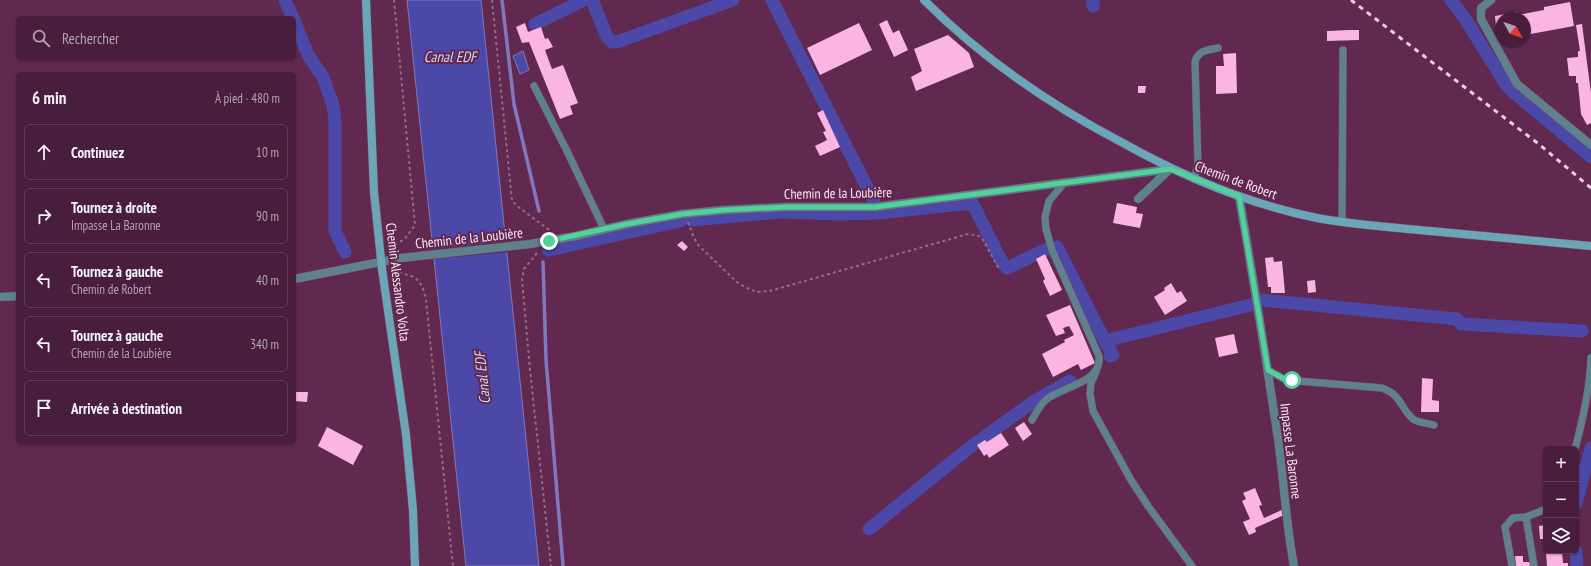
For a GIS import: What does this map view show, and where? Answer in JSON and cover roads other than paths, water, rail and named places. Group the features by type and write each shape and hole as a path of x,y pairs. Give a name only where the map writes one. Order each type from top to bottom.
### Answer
{"street":[{"name":"Chemin Alessandro Volta","path":"366,0 374,192 382,265 406,435 413,510 415,566"},
{"name":"Chemin de Robert","path":"924,0 990,58 1029,87 1084,122 1171,169 1239,196 1275,208 1342,222 1591,246"},
{"path":"1491,0 1481,8 1481,19 1515,80 1591,145"},
{"name":"Chemin de la Loubière","path":"296,279 382,265 401,258 549,241 653,218 724,210 786,207 875,207 1171,169"},
{"path":"1138,198 1171,169"},
{"name":"Impasse La Baronne","path":"1239,196 1268,370 1278,442 1288,537 1294,566"},
{"path":"0,297 16,296"}],"lane":[{"path":"1194,179 1198,165 1195,62 1196,57 1200,52 1218,48"},
{"path":"1342,222 1343,50"},
{"path":"534,86 566,148 604,229"},
{"path":"1065,182 1049,202 1045,217 1046,229 1052,250 1099,356 1100,362 1091,383 1090,394 1093,412 1131,480 1192,566"},
{"path":"1576,446 1582,422 1590,375 1591,358"},
{"path":"1032,420 1046,399 1086,379 1098,366"},
{"path":"1268,370 1286,380 1382,388 1396,396 1414,419 1434,425"},
{"path":"1512,566 1505,526 1513,518 1526,517 1543,510"},
{"path":"1526,517 1534,566"}],"water":[{"name":"Canal EDF","path":"407,0 481,0 539,566 466,566"},
{"path":"523,51 529,70 520,74 513,56"}],"waterway":[{"path":"285,0 292,16"},
{"path":"502,0 514,104 539,211"},
{"path":"535,24 584,0"},
{"path":"592,0 607,37 612,42 617,42 733,0"},
{"path":"772,0 874,201"},
{"path":"1093,0 1093,6"},
{"path":"1451,0 1464,17 1505,83 1512,91 1591,157"},
{"path":"296,25 308,55 323,77 333,105 335,121 335,231 345,252"},
{"path":"691,220 780,212 839,214 879,213 973,204 1003,264 1007,268 1049,248"},
{"path":"548,250 680,221"},
{"path":"1057,247 1105,341"},
{"path":"543,262 546,360 563,565"},
{"path":"1262,300 1457,319 1461,324 1582,331"},
{"path":"1110,356 1113,355 1105,341 1254,304"},
{"path":"869,529 969,448 1033,402 1070,381"},
{"path":"1579,492 1591,448"},
{"path":"1576,554 1577,566"}],"railway":[{"path":"1351,0 1540,145 1591,188"}]}
